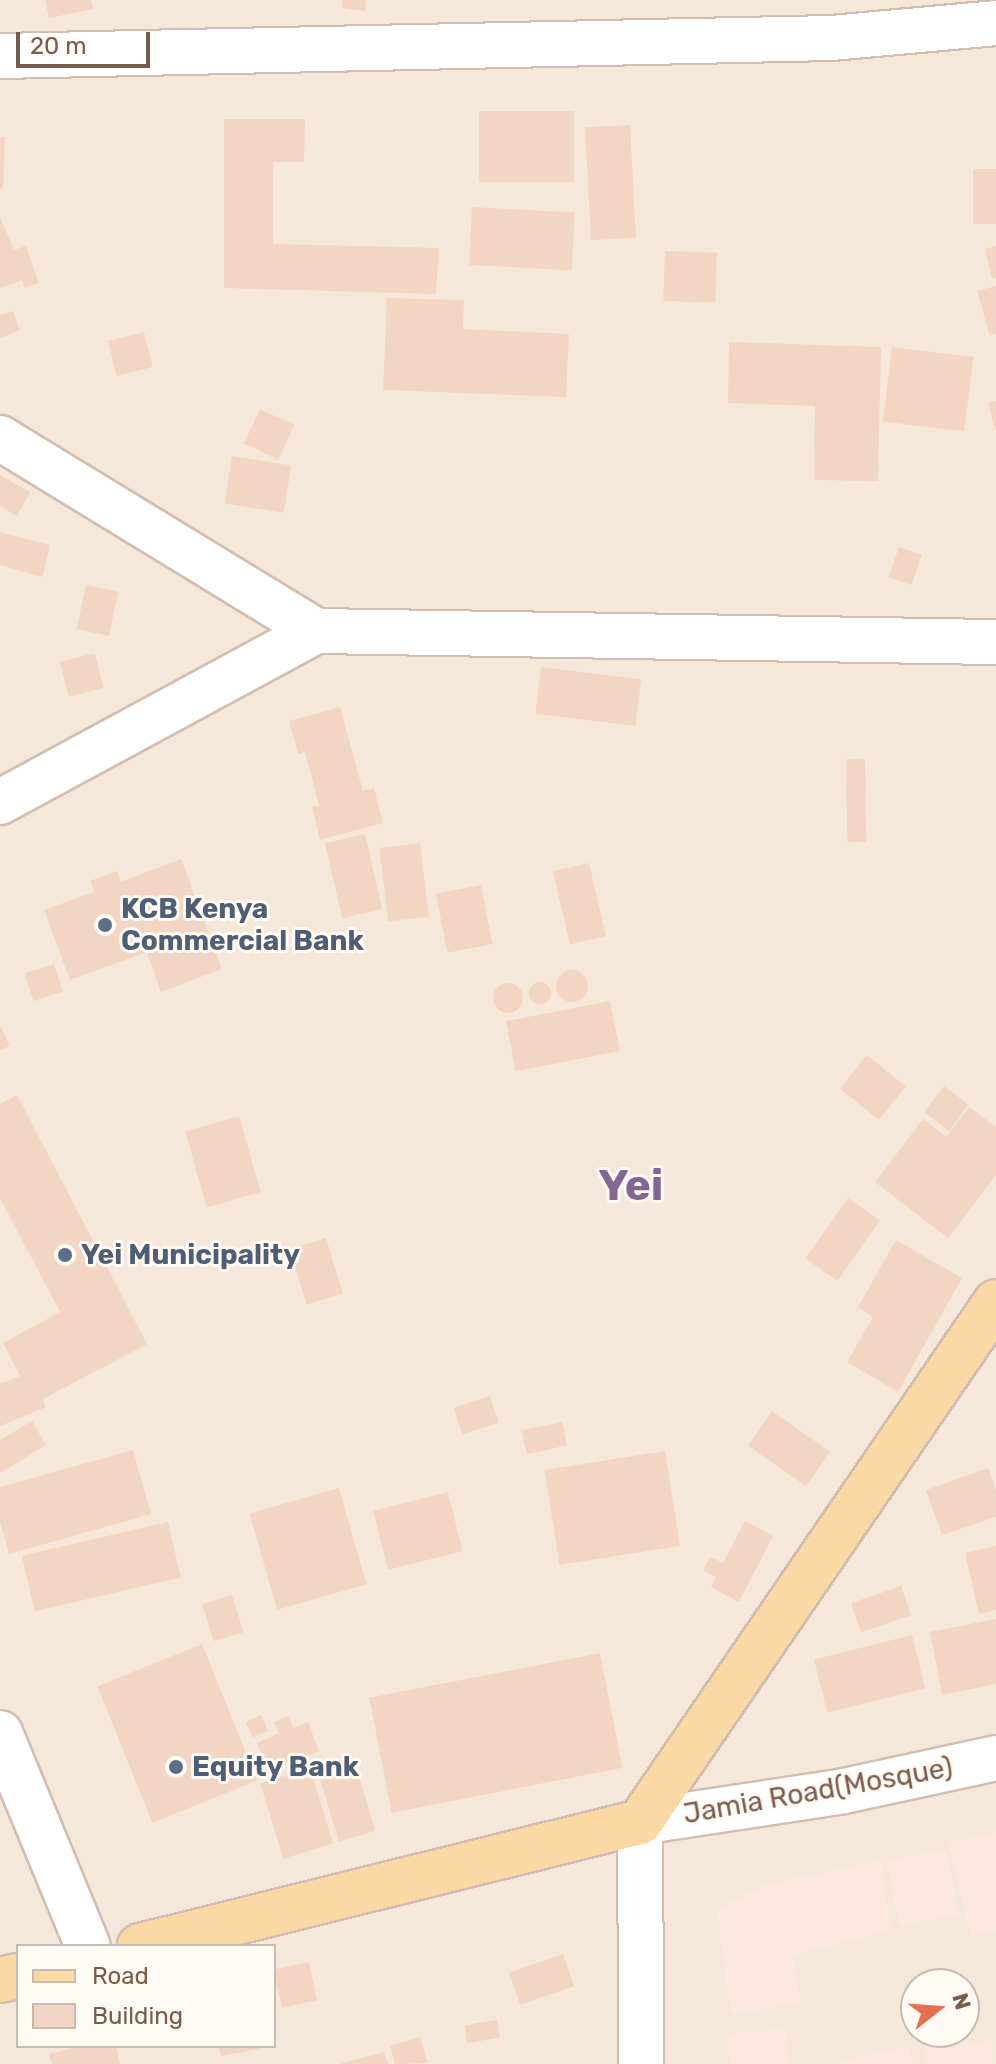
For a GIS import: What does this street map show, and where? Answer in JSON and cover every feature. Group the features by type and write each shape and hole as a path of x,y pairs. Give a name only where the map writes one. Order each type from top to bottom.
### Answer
{"main road":[{"path":"148,1944 640,1822 996,1302"}],"street":[{"path":"0,56 832,38 996,23"},
{"path":"0,438 316,631"},
{"path":"0,802 316,631 996,642"},
{"path":"0,1733 87,1944"},
{"name":"Jamia Road(Mosque)","path":"640,1822 844,1791 996,1758"},
{"path":"640,1822 641,2064"}],"shaded area":[{"path":"0,0 996,0 996,2064 0,2064"},
{"path":"996,1832 996,1929 971,1935 949,1843"},
{"path":"946,1850 958,1914 900,1925 887,1861"},
{"path":"881,1861 890,1930 792,1955 800,2003 731,2013 717,1910 765,1885"},
{"path":"785,2029 789,2064 730,2064 727,2034"},
{"path":"991,2041 992,2064 925,2064 924,2048 980,2048 980,2042"},
{"path":"909,2048 913,2064 836,2064"}],"building":[{"path":"45,0 91,0 93,9 49,18"},
{"path":"343,0 366,0 365,11 342,8"},
{"path":"479,111 574,111 574,182 479,182"},
{"path":"224,119 305,119 304,162 273,162 273,244 439,248 436,294 224,288"},
{"path":"630,125 636,238 591,240 585,127"},
{"path":"0,137 5,137 3,189 0,188"},
{"path":"973,169 996,169 996,224 973,224"},
{"path":"472,207 575,212 572,270 469,265"},
{"path":"0,217 14,250 26,246 39,283 25,288 22,280 0,288"},
{"path":"996,246 996,278 992,279 985,249"},
{"path":"665,251 717,253 715,303 663,301"},
{"path":"996,286 996,334 990,336 977,291"},
{"path":"387,298 464,300 463,329 569,334 566,397 383,390"},
{"path":"13,311 20,330 0,338 0,315"},
{"path":"144,332 153,367 117,376 108,341"},
{"path":"729,342 881,347 878,481 814,480 815,406 728,403"},
{"path":"892,347 973,357 964,431 883,421"},
{"path":"996,401 996,430 995,430 988,403"},
{"path":"260,409 294,425 278,459 244,443"},
{"path":"232,456 291,465 284,513 224,503"},
{"path":"0,475 30,492 17,516 0,506"},
{"path":"0,532 50,545 42,577 0,565"},
{"path":"899,547 922,555 911,585 889,577"},
{"path":"86,585 118,592 109,636 77,629"},
{"path":"95,653 104,688 69,697 60,662"},
{"path":"541,667 641,679 636,726 535,714"},
{"path":"340,707 363,791 374,788 383,823 320,840 312,807 319,805 305,752 298,754 289,721"},
{"path":"846,759 865,759 866,842 847,842"},
{"path":"365,834 382,909 342,918 325,843"},
{"path":"420,843 429,916 388,921 379,848"},
{"path":"181,859 222,969 161,992 147,952 70,980 44,910 94,892 90,881 117,871 121,882"},
{"path":"589,863 606,936 570,944 553,871"},
{"path":"481,885 492,944 447,953 436,894"},
{"path":"54,964 63,992 33,1001 25,974"},
{"path":"572,970 583,975 588,986 583,997 572,1002 561,997 556,986 561,975"},
{"path":"540,982 548,985 551,993 548,1001 540,1004 532,1001 529,993 532,985"},
{"path":"508,983 514,984 522,992 522,1004 514,1012 508,1013 502,1012 494,1004 493,998 494,992 502,984"},
{"path":"610,1001 620,1051 516,1071 506,1021"},
{"path":"0,1025 10,1046 0,1050"},
{"path":"867,1055 906,1086 879,1120 840,1088"},
{"path":"944,1086 969,1105 949,1131 924,1112"},
{"name":"Yei Municipality","path":"17,1095 147,1344 43,1399 46,1407 0,1426 0,1384 20,1376 3,1343 60,1312 0,1198 0,1104"},
{"path":"969,1107 996,1127 996,1175 948,1238 875,1182 923,1119 946,1137"},
{"path":"239,1116 261,1192 207,1207 185,1131"},
{"path":"848,1198 880,1220 838,1281 806,1259"},
{"path":"326,1238 343,1293 307,1305 290,1249"},
{"path":"896,1240 962,1278 898,1392 847,1362 873,1317 858,1307"},
{"path":"490,1396 499,1423 463,1434 454,1408"},
{"path":"772,1411 830,1452 806,1486 748,1445"},
{"path":"32,1421 46,1445 0,1473 0,1440"},
{"path":"562,1422 567,1445 527,1454 522,1431"},
{"path":"133,1450 151,1514 9,1554 0,1522 0,1487"},
{"path":"665,1451 680,1546 560,1565 545,1470"},
{"path":"988,1468 996,1490 996,1517 942,1535 926,1490"},
{"path":"339,1488 367,1584 277,1610 250,1514"},
{"path":"448,1492 463,1551 388,1570 373,1511"},
{"path":"745,1521 773,1536 739,1602 711,1587 716,1577 703,1570 710,1557 723,1563"},
{"path":"168,1522 181,1578 35,1611 22,1556"},
{"path":"996,1546 996,1610 979,1614 965,1553"},
{"path":"901,1586 911,1615 861,1633 851,1603"},
{"path":"232,1595 243,1632 214,1641 202,1604"},
{"path":"996,1619 996,1684 942,1695 930,1632"},
{"path":"912,1635 925,1688 827,1713 814,1659"},
{"path":"202,1644 257,1780 152,1823 97,1686"},
{"path":"600,1653 622,1768 392,1813 369,1698"},
{"path":"261,1715 268,1730 253,1738 246,1722"},
{"path":"289,1716 293,1728 308,1722 319,1751 268,1771 257,1743 279,1733 274,1722"},
{"path":"353,1757 376,1831 339,1842 317,1768"},
{"path":"310,1768 333,1844 283,1859 260,1783"},
{"path":"563,1954 574,1986 520,2005 509,1973"},
{"path":"309,1962 317,2000 282,2008 276,1969"},
{"path":"497,2020 500,2038 467,2043 464,2025"},
{"path":"420,2037 428,2063 395,2064 390,2046"},
{"path":"72,2048 116,2048 120,2064 52,2064 49,2054"},
{"path":"219,2048 259,2049 221,2056"},
{"path":"384,2052 388,2064 342,2064 342,2063"}],"place":[{"name":"KCB Kenya Commercial Bank","path":"105,925"},
{"name":"Yei Municipality","path":"65,1255"},
{"name":"Equity Bank","path":"176,1767"}],"district":[{"name":"Yei","path":"631,1185"}]}
